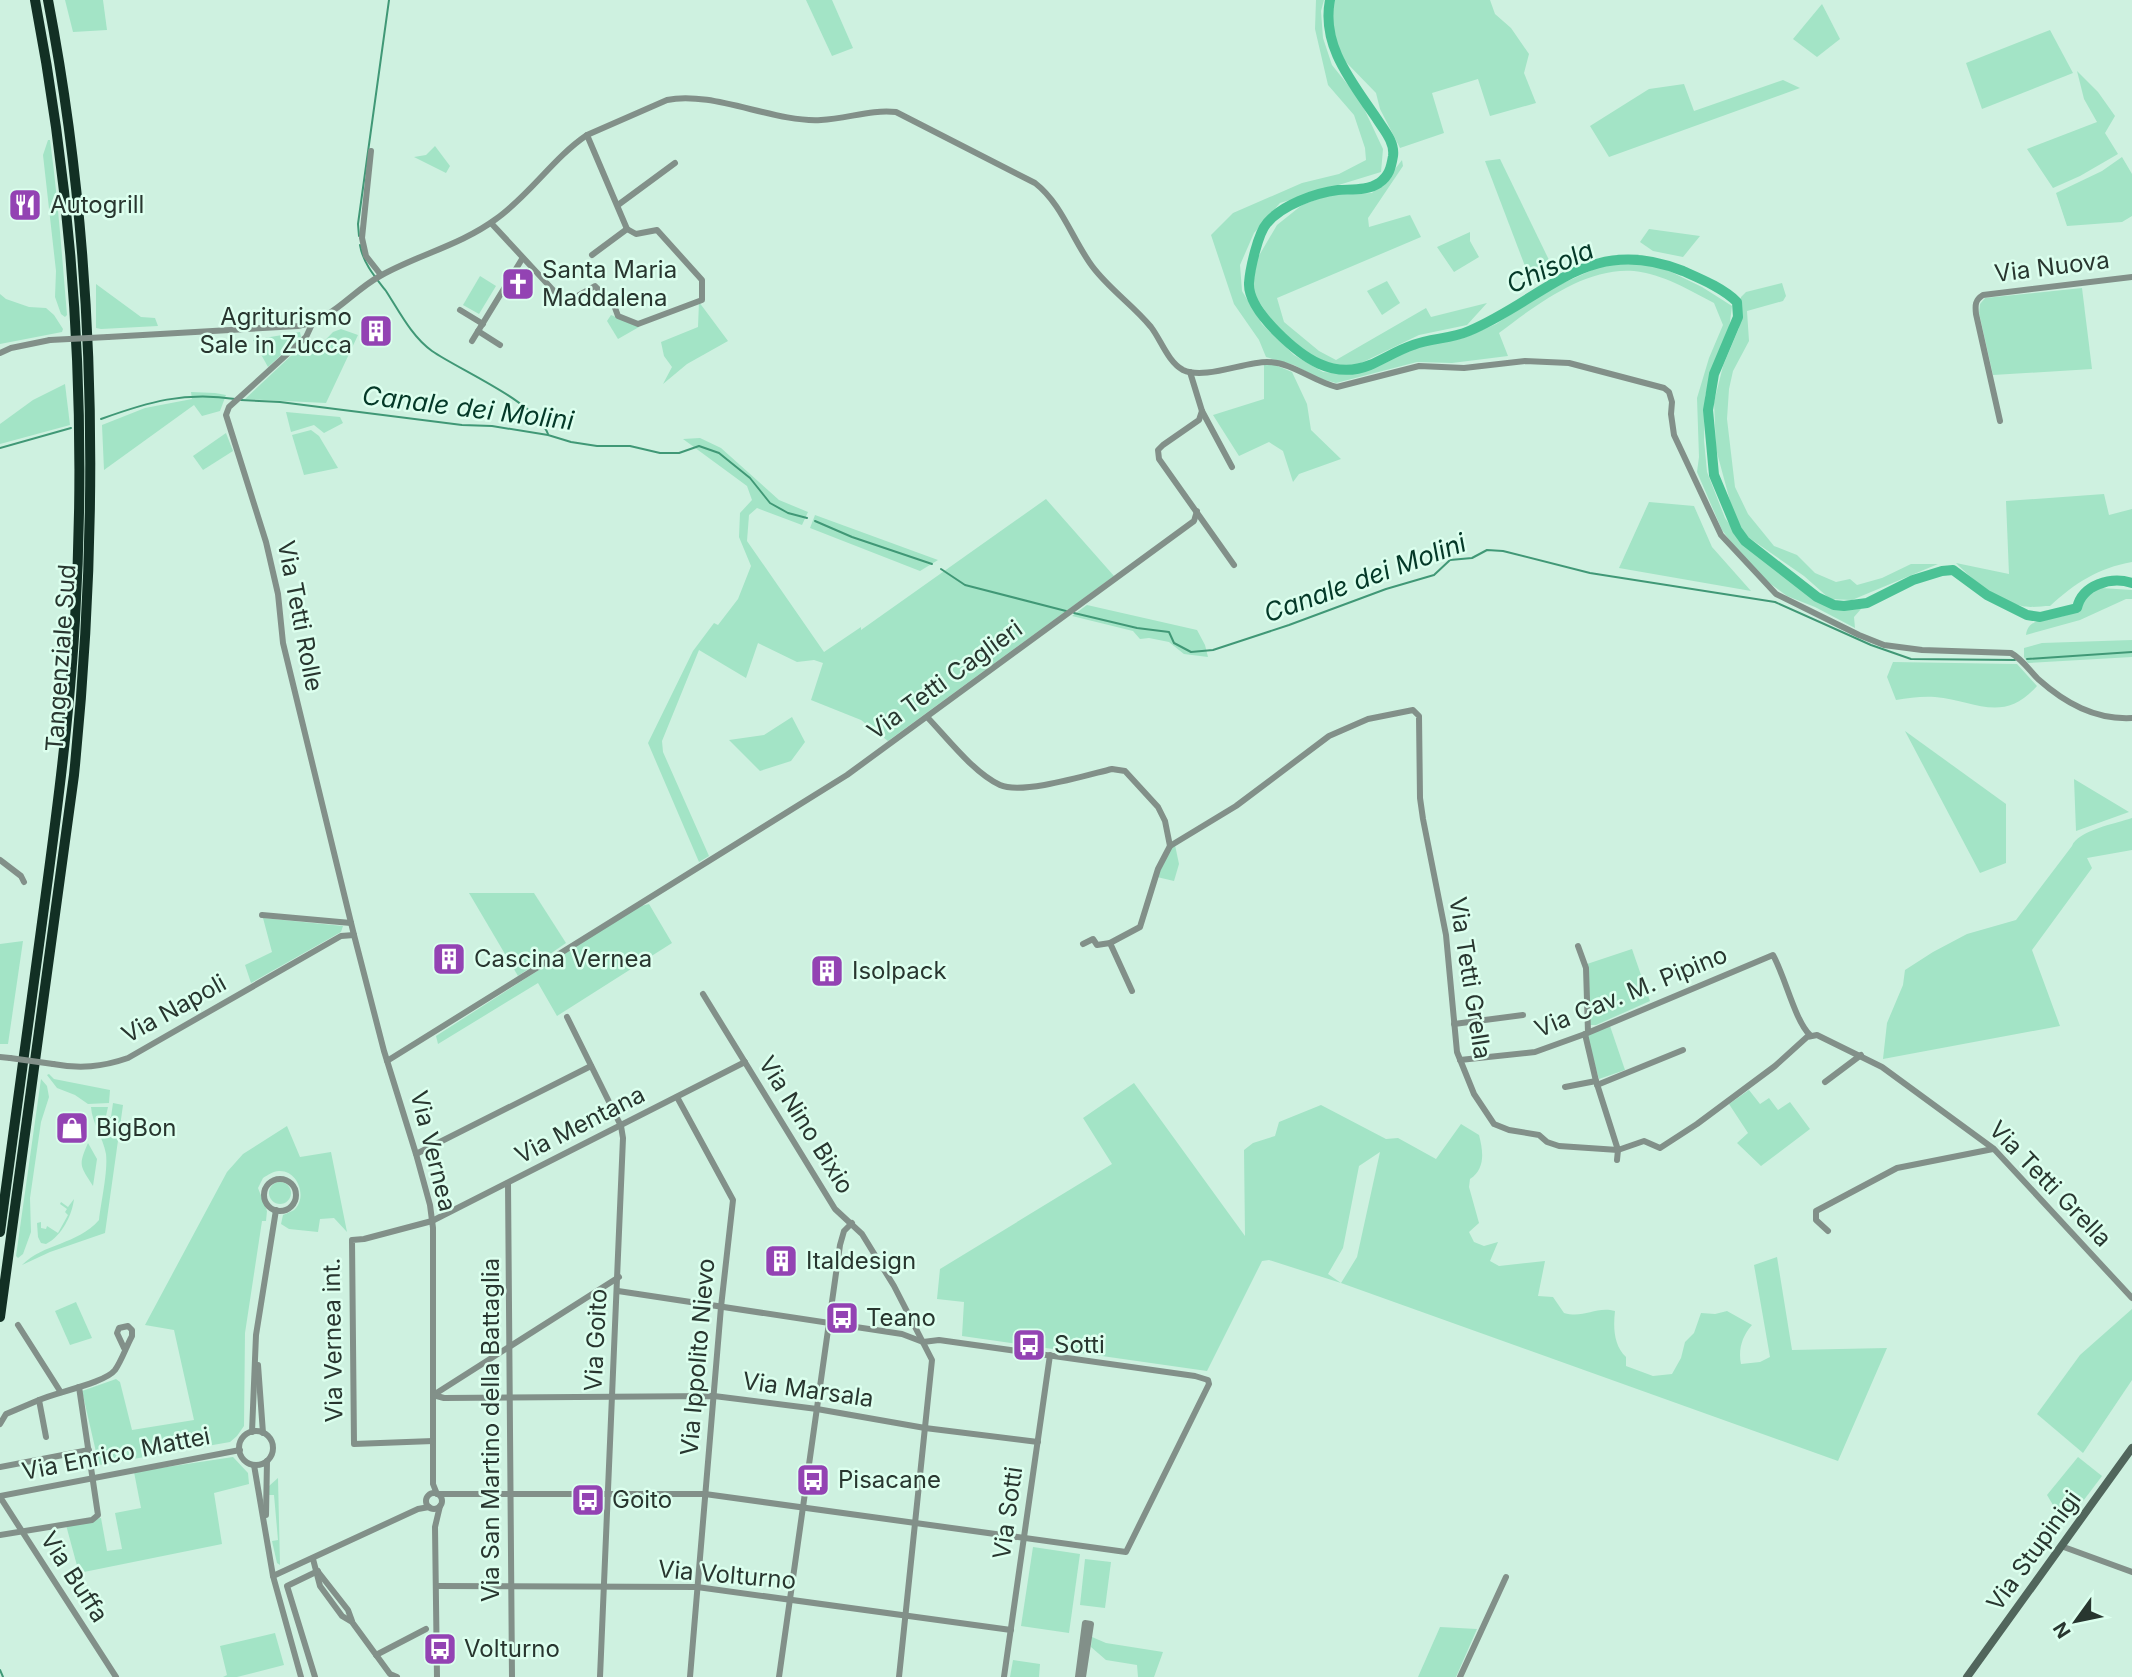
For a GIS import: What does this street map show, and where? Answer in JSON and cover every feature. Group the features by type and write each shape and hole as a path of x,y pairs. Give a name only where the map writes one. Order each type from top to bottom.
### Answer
{"highway":[{"name":"Tangenziale Sud","path":"0,1232 62,773 75,620 77,558 78,433 71,284 57,138 36,0"},
{"name":"Tangenziale Sud","path":"0,1317 74,775 83,682 89,568 90,432 83,282 67,125 48,0"}],"street":[{"path":"0,353 50,340 298,326 313,322 342,306 377,278 491,223 587,135 677,98 699,99 800,119 820,120 883,110 896,112 1035,183 1047,192 1091,265 1152,328 1174,362 1190,372 1267,362 1278,363 1337,387 1419,366 1464,368 1525,360 1570,363 1664,388 1669,392 1672,402 1674,435 1721,535 1776,594 1884,645 1922,650 2011,653 2046,685 2084,711 2101,717 2132,718"},
{"path":"491,223 563,303 595,286 614,305 618,316 638,324 702,300 702,279 657,230 636,234 627,229 587,135"},
{"path":"371,151 362,238 366,256 377,278"},
{"path":"618,205 675,163"},
{"path":"592,254 627,229"},
{"path":"472,341 522,259"},
{"name":"Via Nuova","path":"2000,421 1976,314 1975,304 1978,298 1983,295 2132,277"},
{"path":"460,310 500,345"},
{"name":"Via Tetti Rolle","path":"313,322 306,337 296,348 233,404 226,415 259,516 271,564 278,594 283,643 351,923"},
{"path":"1190,372 1202,411 1232,467"},
{"path":"1202,411 1199,420 1158,450 1159,460 1234,565"},
{"name":"Via Tetti Caglieri","path":"387,1061 847,775 1194,521 1197,511"},
{"name":"Via Tetti Grella","path":"1170,846 1236,806 1329,736 1368,719 1416,711 1419,716 1420,798 1446,935 1460,1060 1484,1113 1499,1128 1539,1135 1547,1142 1559,1146 1618,1150 1644,1141 1658,1148 1663,1147 1775,1066 1810,1035 1816,1035 1888,1070 1994,1149 2132,1298"},
{"path":"928,718 984,775 1001,786 1015,789 1031,787 1112,769 1125,771 1158,807 1165,821 1170,846 1158,869 1140,927 1110,943 1097,945 1093,939 1083,944"},
{"path":"0,860 21,876 24,882"},
{"path":"262,915 351,923"},
{"name":"Via Vernea","path":"351,923 432,1220 433,1484"},
{"name":"Via Napoli","path":"0,1057 77,1068 128,1058 341,936 354,935"},
{"path":"1110,943 1132,991"},
{"path":"1578,946 1586,968 1587,1033 1597,1083 1618,1150 1617,1160"},
{"name":"Via Cav. M. Pipino","path":"1460,1060 1535,1052 1773,955 1802,1023 1810,1035"},
{"name":"Via Nino Bixio","path":"703,994 835,1209 862,1234 894,1286 932,1360 900,1677"},
{"path":"1454,1024 1523,1015"},
{"name":"Via Goito","path":"567,1017 621,1126 623,1138 600,1677"},
{"path":"1565,1087 1597,1083 1683,1049"},
{"path":"1825,1082 1861,1055"},
{"name":"Via Mentana","path":"432,1220 744,1062"},
{"path":"416,1154 591,1066"},
{"name":"Via Ippolito Nievo","path":"677,1097 733,1199 721,1307 690,1677"},
{"path":"1828,1231 1816,1220 1816,1211 1897,1168 1994,1149"},
{"path":"286,1181 294,1188 295,1200 285,1210 276,1210 265,1200 265,1189 272,1182 286,1181"},
{"name":"Via San Martino della Battaglia","path":"508,1183 512,1397 512,1677"},
{"path":"252,1432 256,1335 276,1210"},
{"name":"Via Vernea int.","path":"432,1220 352,1240 354,1444 433,1441"},
{"path":"779,1677 840,1245 844,1231 852,1223"},
{"path":"433,1395 619,1277"},
{"path":"274,1576 450,1494 705,1494 1125,1552 1209,1384 1208,1380 1050,1355 939,1340 923,1342 902,1334 618,1291"},
{"path":"18,1325 60,1391"},
{"path":"256,1335 263,1433"},
{"path":"0,1424 6,1414 60,1391 106,1379 114,1372 124,1348"},
{"name":"Via Sotti","path":"1004,1677 1050,1355"},
{"path":"450,1386 452,1398"},
{"path":"0,1535 92,1520 98,1515 79,1387"},
{"name":"Via Marsala","path":"433,1395 452,1398 714,1396 1038,1442"},
{"path":"39,1400 46,1437"},
{"path":"265,1531 267,1461 273,1447 269,1437 263,1433 252,1432 242,1438 240,1450 245,1460 254,1465 267,1461"},
{"name":"Via Stupinigi","path":"1967,1677 2132,1448"},
{"path":"0,1467 89,1450"},
{"name":"Via Enrico Mattei","path":"0,1497 240,1450"},
{"path":"254,1465 274,1576 301,1677"},
{"path":"433,1484 439,1499 435,1520 437,1677"},
{"path":"433,1484 428,1503 435,1520"},
{"name":"Via Buffa","path":"0,1497 116,1677"},
{"path":"428,1503 439,1499"},
{"path":"2061,1546 2132,1572"},
{"path":"313,1559 318,1571 348,1610 352,1622 390,1674 397,1677"},
{"path":"316,1677 287,1586 318,1571"},
{"path":"1460,1677 1506,1577"},
{"name":"Via Volturno","path":"436,1586 697,1587 1011,1630"},
{"path":"1078,1677 1085,1623 1091,1624 1083,1677"},
{"path":"376,1655 426,1629"}],"green space":[{"path":"65,0 103,0 107,30 73,32"},
{"path":"806,0 832,0 853,48 832,56"},
{"path":"1316,0 1324,0 1321,11 1323,38 1332,65 1360,100 1383,149 1381,172 1280,203 1254,233 1240,265 1242,291 1262,324 1294,355 1323,372 1348,374 1368,370 1423,346 1464,338 1496,324 1550,289 1599,267 1627,262 1663,268 1702,287 1732,306 1729,330 1705,396 1704,440 1707,472 1725,518 1743,544 1815,599 1836,610 1861,609 1854,617 1855,628 1787,596 1768,582 1736,549 1722,530 1697,472 1697,398 1709,358 1723,325 1714,303 1676,283 1634,271 1616,271 1580,281 1545,300 1499,333 1508,356 1452,363 1417,362 1336,383 1318,378 1294,365 1266,357 1259,340 1234,304 1211,235 1233,213 1302,183 1339,174 1366,160 1365,148 1354,115 1328,85 1315,29"},
{"path":"1335,0 1490,0 1495,14 1511,28 1529,54 1524,73 1536,103 1490,116 1478,79 1432,93 1444,133 1400,148 1380,109 1376,93 1342,58 1335,46"},
{"path":"1822,4 1840,39 1817,57 1793,39"},
{"path":"2050,30 2073,73 1982,109 1966,63"},
{"path":"2077,71 2098,92 2115,116 2105,133 2118,154 2053,188 2027,149 2097,122 2084,99"},
{"path":"1783,80 1800,88 1609,157 1590,126 1649,89 1684,84 1694,111"},
{"path":"48,140 58,206 67,315 65,317 61,314 55,297 56,271 43,155"},
{"path":"435,146 450,166 446,173 414,157 426,155"},
{"path":"2122,157 2132,174 2132,216 2122,222 2067,226 2056,193 2102,171"},
{"path":"1500,159 1549,260 1528,274 1485,161"},
{"path":"1402,160 1403,166 1368,218 1369,227 1410,215 1421,237 1277,298 1284,322 1319,351 1336,360 1426,308 1431,317 1487,303 1467,325 1419,335 1357,365 1334,366 1310,355 1274,324 1252,291 1257,259 1277,225 1302,205 1329,195 1372,193 1385,182"},
{"path":"1649,229 1700,236 1683,257 1653,251 1640,242"},
{"path":"1470,232 1470,241 1479,257 1454,272 1437,247"},
{"path":"480,276 496,286 479,314 463,305"},
{"path":"1387,281 1400,303 1382,315 1367,291"},
{"path":"1782,283 1786,296 1783,301 1747,311 1749,341 1733,371 1729,389 1727,419 1735,487 1748,514 1774,546 1797,555 1815,573 1836,582 1850,579 1857,585 1882,578 1911,564 1938,564 1852,600 1830,599 1804,576 1745,535 1733,512 1716,449 1714,402 1723,366 1739,328 1741,297 1746,292"},
{"path":"96,284 141,317 155,318 158,326 96,328"},
{"path":"2082,288 2092,369 1993,375 1979,313 1980,304 1985,298"},
{"path":"0,294 6,299 29,307 46,308 54,315 63,329 62,332 0,344"},
{"path":"699,302 728,341 687,364 663,384 672,367 664,356 661,342 698,327"},
{"path":"611,315 639,327 618,339 607,321"},
{"path":"341,329 358,335 326,403 245,399 295,352 301,356 310,356 333,332"},
{"path":"300,332 301,337 268,367 253,340"},
{"path":"1264,365 1275,365 1292,372 1307,404 1311,430 1341,459 1299,474 1293,482 1283,451 1269,442 1239,456 1213,415 1264,399"},
{"path":"65,384 70,425 0,444 0,424 33,400"},
{"path":"191,392 226,395 220,411 202,416 194,405 104,470 102,425 145,408 192,399"},
{"path":"286,412 340,417 343,423 324,433 314,425 291,432"},
{"path":"311,430 319,436 338,468 304,475 292,435"},
{"path":"226,433 233,451 203,470 193,456"},
{"path":"700,438 721,448 779,500 808,512 802,525 757,508 749,515 747,541 824,652 861,627 861,630 1046,499 1114,576 888,741 861,720 811,700 823,663 814,660 797,662 758,643 746,678 699,650 662,741 663,752 709,856 699,862 648,743 693,651 714,623 718,625 738,599 751,566 739,537 740,513 752,500 747,486 683,439"},
{"path":"2104,494 2109,515 2132,509 2132,562 2108,568 2088,578 2050,606 2025,607 1995,595 1956,563 2009,574 2006,501"},
{"path":"1649,502 1694,506 1712,547 1751,591 1619,568"},
{"path":"815,515 938,560 920,571 810,528"},
{"path":"2101,588 2132,590 2132,599 2126,599 2080,620 2026,635 2031,625 2036,622 2073,613 2084,598"},
{"path":"1087,605 1197,630 1208,657 1184,654 1169,642 1140,639 1133,631 1072,616"},
{"path":"2132,640 2132,657 2028,663 2024,657 2024,648 2042,643"},
{"path":"1893,662 2017,664 2037,686 2025,698 2001,707 1935,697 1896,700 1887,677"},
{"path":"792,717 805,742 791,761 760,771 729,740 764,735"},
{"path":"1905,731 2006,804 2006,863 1980,873"},
{"path":"2074,779 2129,812 2076,831"},
{"path":"2132,818 2132,850 2087,858 2092,868 2032,950 2060,1026 1883,1059 1887,1023 1903,985 1905,970 1967,934 2016,920 2075,841 2089,832"},
{"path":"1175,845 1179,864 1174,881 1157,877 1169,851"},
{"path":"469,893 534,893 566,943 518,976"},
{"path":"649,904 672,943 557,1016 538,983 438,1044 436,1036 637,907"},
{"path":"263,918 343,926 341,932 251,983 245,965 272,952"},
{"path":"23,941 8,1044 0,1044 0,944"},
{"path":"1632,949 1650,1001 1596,1025 1590,1025 1587,964"},
{"path":"1610,1026 1625,1070 1599,1079 1586,1035"},
{"path":"47,1075 54,1079 110,1090 109,1103 88,1104 57,1088"},
{"path":"41,1079 47,1086 49,1097 41,1122 30,1198 31,1232 23,1254 18,1258 16,1256"},
{"path":"1134,1083 1245,1236 1244,1150 1253,1143 1275,1136 1279,1122 1321,1105 1386,1139 1398,1138 1436,1159 1461,1124 1479,1135 1482,1147 1481,1164 1470,1179 1469,1187 1479,1223 1469,1232 1474,1242 1484,1246 1498,1242 1490,1261 1499,1266 1545,1261 1538,1296 1553,1297 1564,1313 1578,1315 1601,1310 1615,1311 1615,1336 1626,1357 1626,1366 1653,1376 1672,1374 1681,1358 1685,1342 1694,1333 1701,1313 1727,1311 1752,1325 1742,1343 1741,1364 1760,1362 1770,1357 1754,1265 1777,1257 1792,1350 1887,1348 1838,1461 1341,1283 1269,1260 1262,1261 1207,1371 962,1336 964,1302 937,1299 940,1269 1112,1164 1083,1118","holes":["1380,1152 1357,1257 1341,1283 1328,1274 1343,1248 1359,1166"]},
{"path":"1749,1090 1760,1104 1769,1098 1778,1110 1790,1102 1810,1129 1761,1166 1737,1143 1748,1133 1729,1104"},
{"path":"113,1103 123,1105 105,1233 22,1265 40,1252 81,1234 99,1220 106,1154 91,1107 108,1107 106,1116 111,1117"},
{"path":"287,1126 300,1157 331,1152 347,1232 334,1218 320,1219 318,1232 289,1229 281,1224 283,1215 298,1205 299,1186 286,1172 275,1172 263,1178 258,1188 267,1211 266,1221 262,1221 245,1333 244,1426 230,1442 99,1465 82,1391 116,1379 120,1382 132,1430 194,1420 174,1330 145,1325 227,1172 243,1154"},
{"path":"88,1143 97,1159 93,1186 82,1165"},
{"path":"280,1182 288,1185 291,1193 288,1201 280,1204 272,1201 269,1193 272,1185"},
{"path":"74,1199 71,1212 61,1230 52,1240 46,1244 41,1243 37,1223 41,1222 41,1228 46,1229 47,1226 58,1233 68,1215 65,1212 67,1209 60,1204 61,1202 68,1207"},
{"path":"76,1302 92,1338 70,1345 55,1311"},
{"path":"2132,1309 2132,1380 2083,1453 2037,1414 2080,1355"},
{"path":"233,1457 248,1473 249,1484 214,1493 222,1544 79,1573 66,1525 101,1518 107,1551 122,1549 115,1513 141,1508 134,1472"},
{"path":"2078,1457 2102,1476 2065,1525 2047,1495"},
{"path":"278,1478 280,1565 277,1563 272,1541 278,1540 274,1495 268,1495 269,1486"},
{"path":"1033,1547 1080,1554 1069,1633 1021,1626"},
{"path":"1085,1559 1111,1562 1105,1608 1080,1605"},
{"path":"1440,1627 1477,1629 1456,1677 1418,1677"},
{"path":"275,1633 284,1665 237,1677 223,1677 227,1675 220,1646"},
{"path":"1092,1637 1106,1643 1163,1652 1154,1677 1138,1677 1137,1665 1106,1660 1091,1647"},
{"path":"1013,1660 1040,1664 1039,1677 1010,1677"}],"waterway":[{"path":"359,236 358,224 389,0"},
{"name":"Chisola","path":"1330,0 1328,17 1334,48 1349,77 1388,136 1393,156 1385,178 1374,186 1309,197 1281,211 1264,228 1251,269 1251,297 1267,322 1308,358 1331,368 1356,369 1413,345 1469,331 1570,274 1594,265 1620,260 1650,261 1697,277 1719,288 1737,302 1738,317 1714,374 1708,410 1714,475 1737,530 1745,541 1817,597 1834,605 1867,603 1913,580 1953,570 1987,595 2027,615 2040,617 2077,608 2085,593 2098,584 2115,581 2132,583"},
{"path":"360,245 370,270 412,331 425,345 514,399 541,422 548,434"},
{"name":"Canale dei Molini","path":"101,419 183,397 235,399"},
{"name":"Canale dei Molini","path":"241,400 492,426 548,435 571,442 597,446 630,446 660,453 679,453 699,446 719,453 750,478 770,503 788,513 807,518"},
{"name":"Canale dei Molini","path":"0,448 71,428"},
{"name":"Canale dei Molini","path":"815,521 852,537 932,564"},
{"name":"Canale dei Molini","path":"1074,613 1137,628 1169,632 1174,643 1191,652 1213,650 1386,589 1434,575 1450,560 1472,558 1487,550 1503,551 1590,573 1775,602 1871,645 1911,659 2015,660"},
{"name":"Canale dei Molini","path":"941,569 965,585 1066,611"},
{"name":"Canale dei Molini","path":"2027,659 2132,652"},
{"path":"0,1670 3,1677"}],"place":[{"name":"Autogrill","path":"25,205"},
{"name":"Santa Maria Maddalena","path":"518,284"},
{"name":"Agriturismo Sale in Zucca","path":"376,331"},
{"name":"Cascina Vernea","path":"449,959"},
{"name":"Isolpack","path":"827,971"},
{"name":"BigBon","path":"72,1128"},
{"name":"Italdesign","path":"781,1261"},
{"name":"Teano","path":"842,1318"},
{"name":"Sotti","path":"1029,1345"},
{"name":"Pisacane","path":"813,1480"},
{"name":"Goito","path":"588,1500"},
{"name":"Volturno","path":"440,1649"}]}
